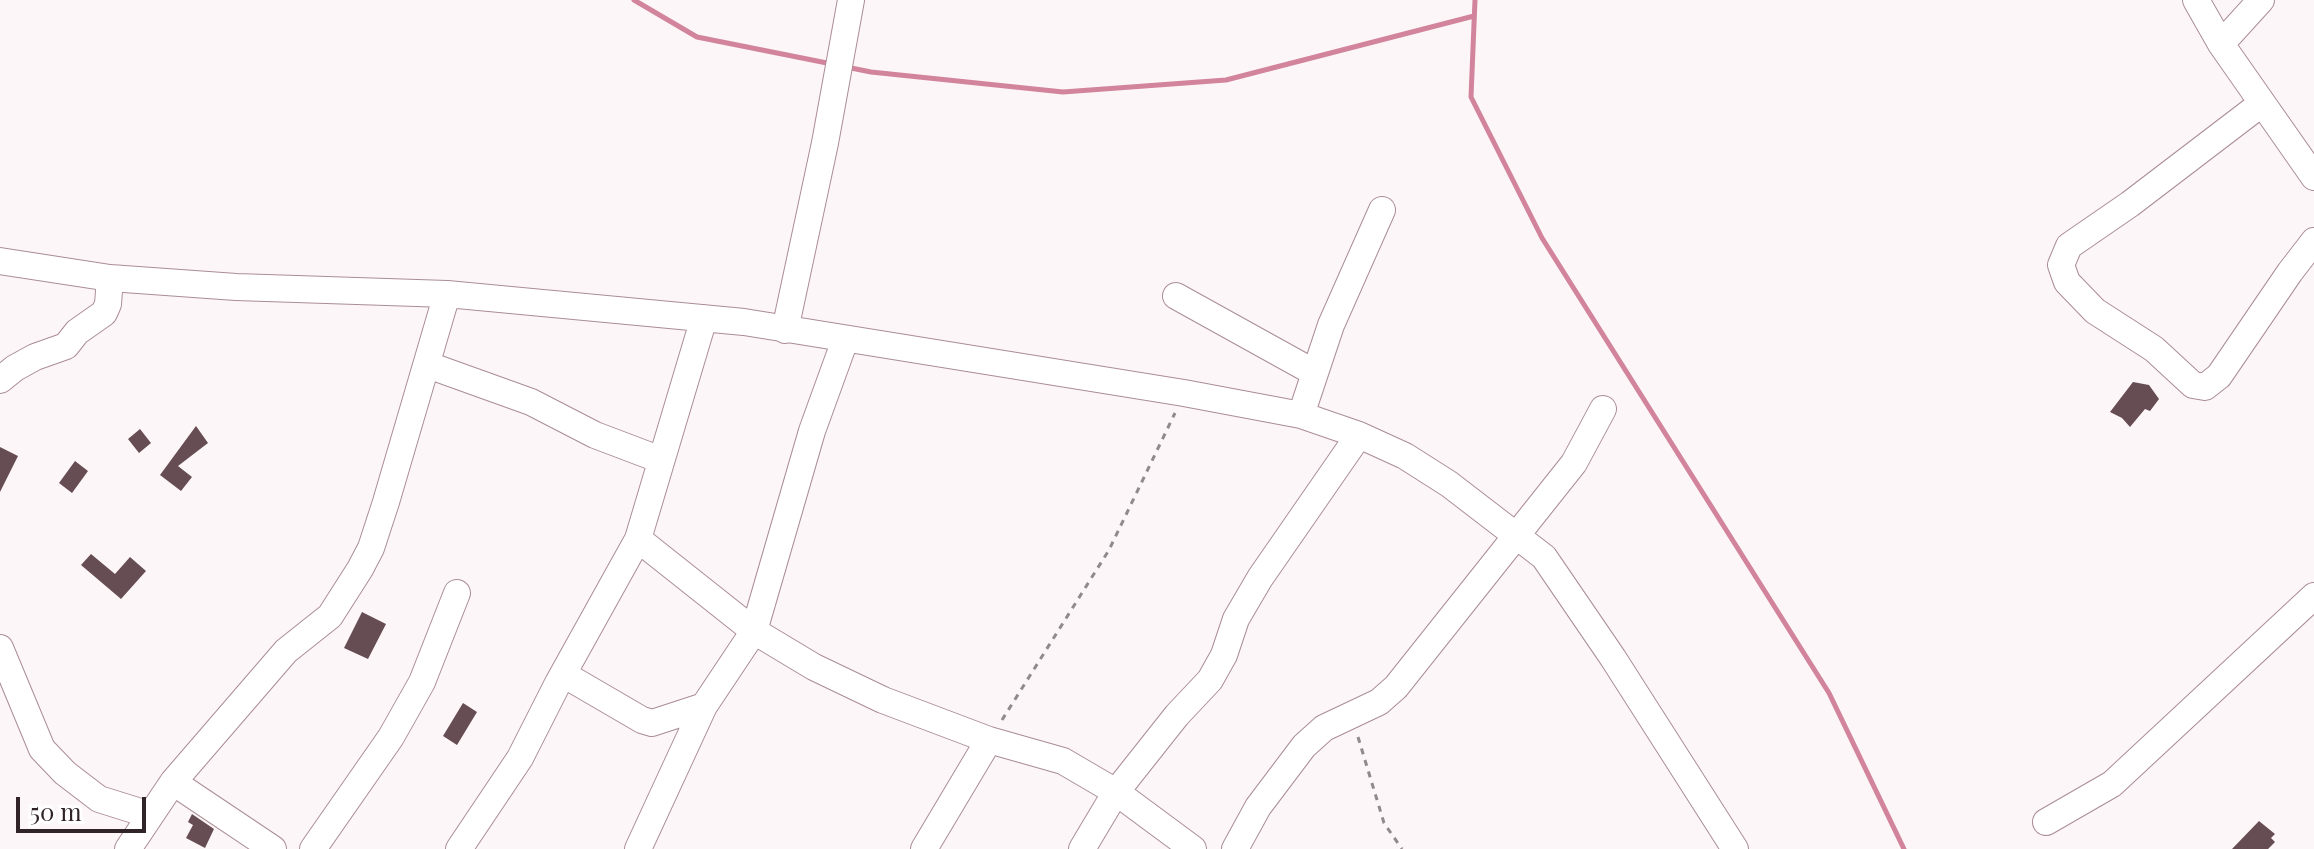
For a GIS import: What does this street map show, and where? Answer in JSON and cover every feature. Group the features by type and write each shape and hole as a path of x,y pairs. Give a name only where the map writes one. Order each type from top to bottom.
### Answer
{"street":[{"path":"785,330 825,143 851,0"},
{"path":"2196,0 2221,44 2314,177"},
{"path":"2221,44 2261,0"},
{"path":"2261,104 2130,204 2069,246 2061,265 2067,282 2095,311 2154,349 2193,385 2205,387 2219,376 2314,241"},
{"path":"1301,415 1331,325 1382,210"},
{"path":"0,261 110,278 236,287 447,294 744,322 1184,393 1301,415 1359,435 1405,456 1449,484 1544,557 1613,658 1735,849"},
{"path":"0,380 35,357 66,346 77,332 104,313 108,304 110,278"},
{"path":"128,849 173,782 286,651 330,616 347,592 371,548 447,294"},
{"path":"1176,296 1315,373"},
{"path":"459,849 511,774 638,539 704,318"},
{"path":"638,849 704,706 754,631 812,431 845,340"},
{"path":"428,365 531,402 595,435 661,460"},
{"path":"1235,849 1258,807 1296,754 1324,728 1379,702 1396,687 1574,463 1603,409"},
{"path":"1082,849 1116,792 1177,715 1210,680 1224,655 1236,619 1260,578 1359,435"},
{"path":"638,539 754,631 814,667 883,700 989,740 1063,761 1116,792 1193,849"},
{"path":"313,849 391,737 422,682 457,593"},
{"path":"2046,822 2112,784 2314,596"},
{"path":"0,648 42,749 65,773 99,799 150,815"},
{"path":"563,674 652,723 704,706"},
{"path":"924,849 989,740"},
{"path":"173,782 273,849"}],"path":[{"path":"989,740 1109,550 1184,393"},
{"path":"1351,715 1384,823 1402,849"}],"building":[{"path":"2133,382 2149,385 2159,399 2150,411 2145,409 2130,427 2110,412"},
{"path":"196,426 208,443 178,466 192,477 181,491 160,475"},
{"path":"140,429 151,443 139,453 128,439"},
{"path":"0,447 18,456 0,492"},
{"path":"75,461 88,471 72,493 59,483"},
{"path":"91,554 115,574 130,557 146,571 121,599 81,565"},
{"path":"362,612 386,624 368,659 344,648"},
{"path":"463,703 477,712 457,745 443,736"},
{"path":"192,814 214,829 205,848 186,838 193,825 188,822"},
{"path":"2259,821 2275,834 2271,838 2275,842 2268,849 2232,849"}],"waterway":[{"path":"634,0 697,37 832,64"},
{"path":"1475,0 1471,97 1542,238 1829,693 1904,849"},
{"path":"846,67 1063,92 1226,80 1474,16"}]}
